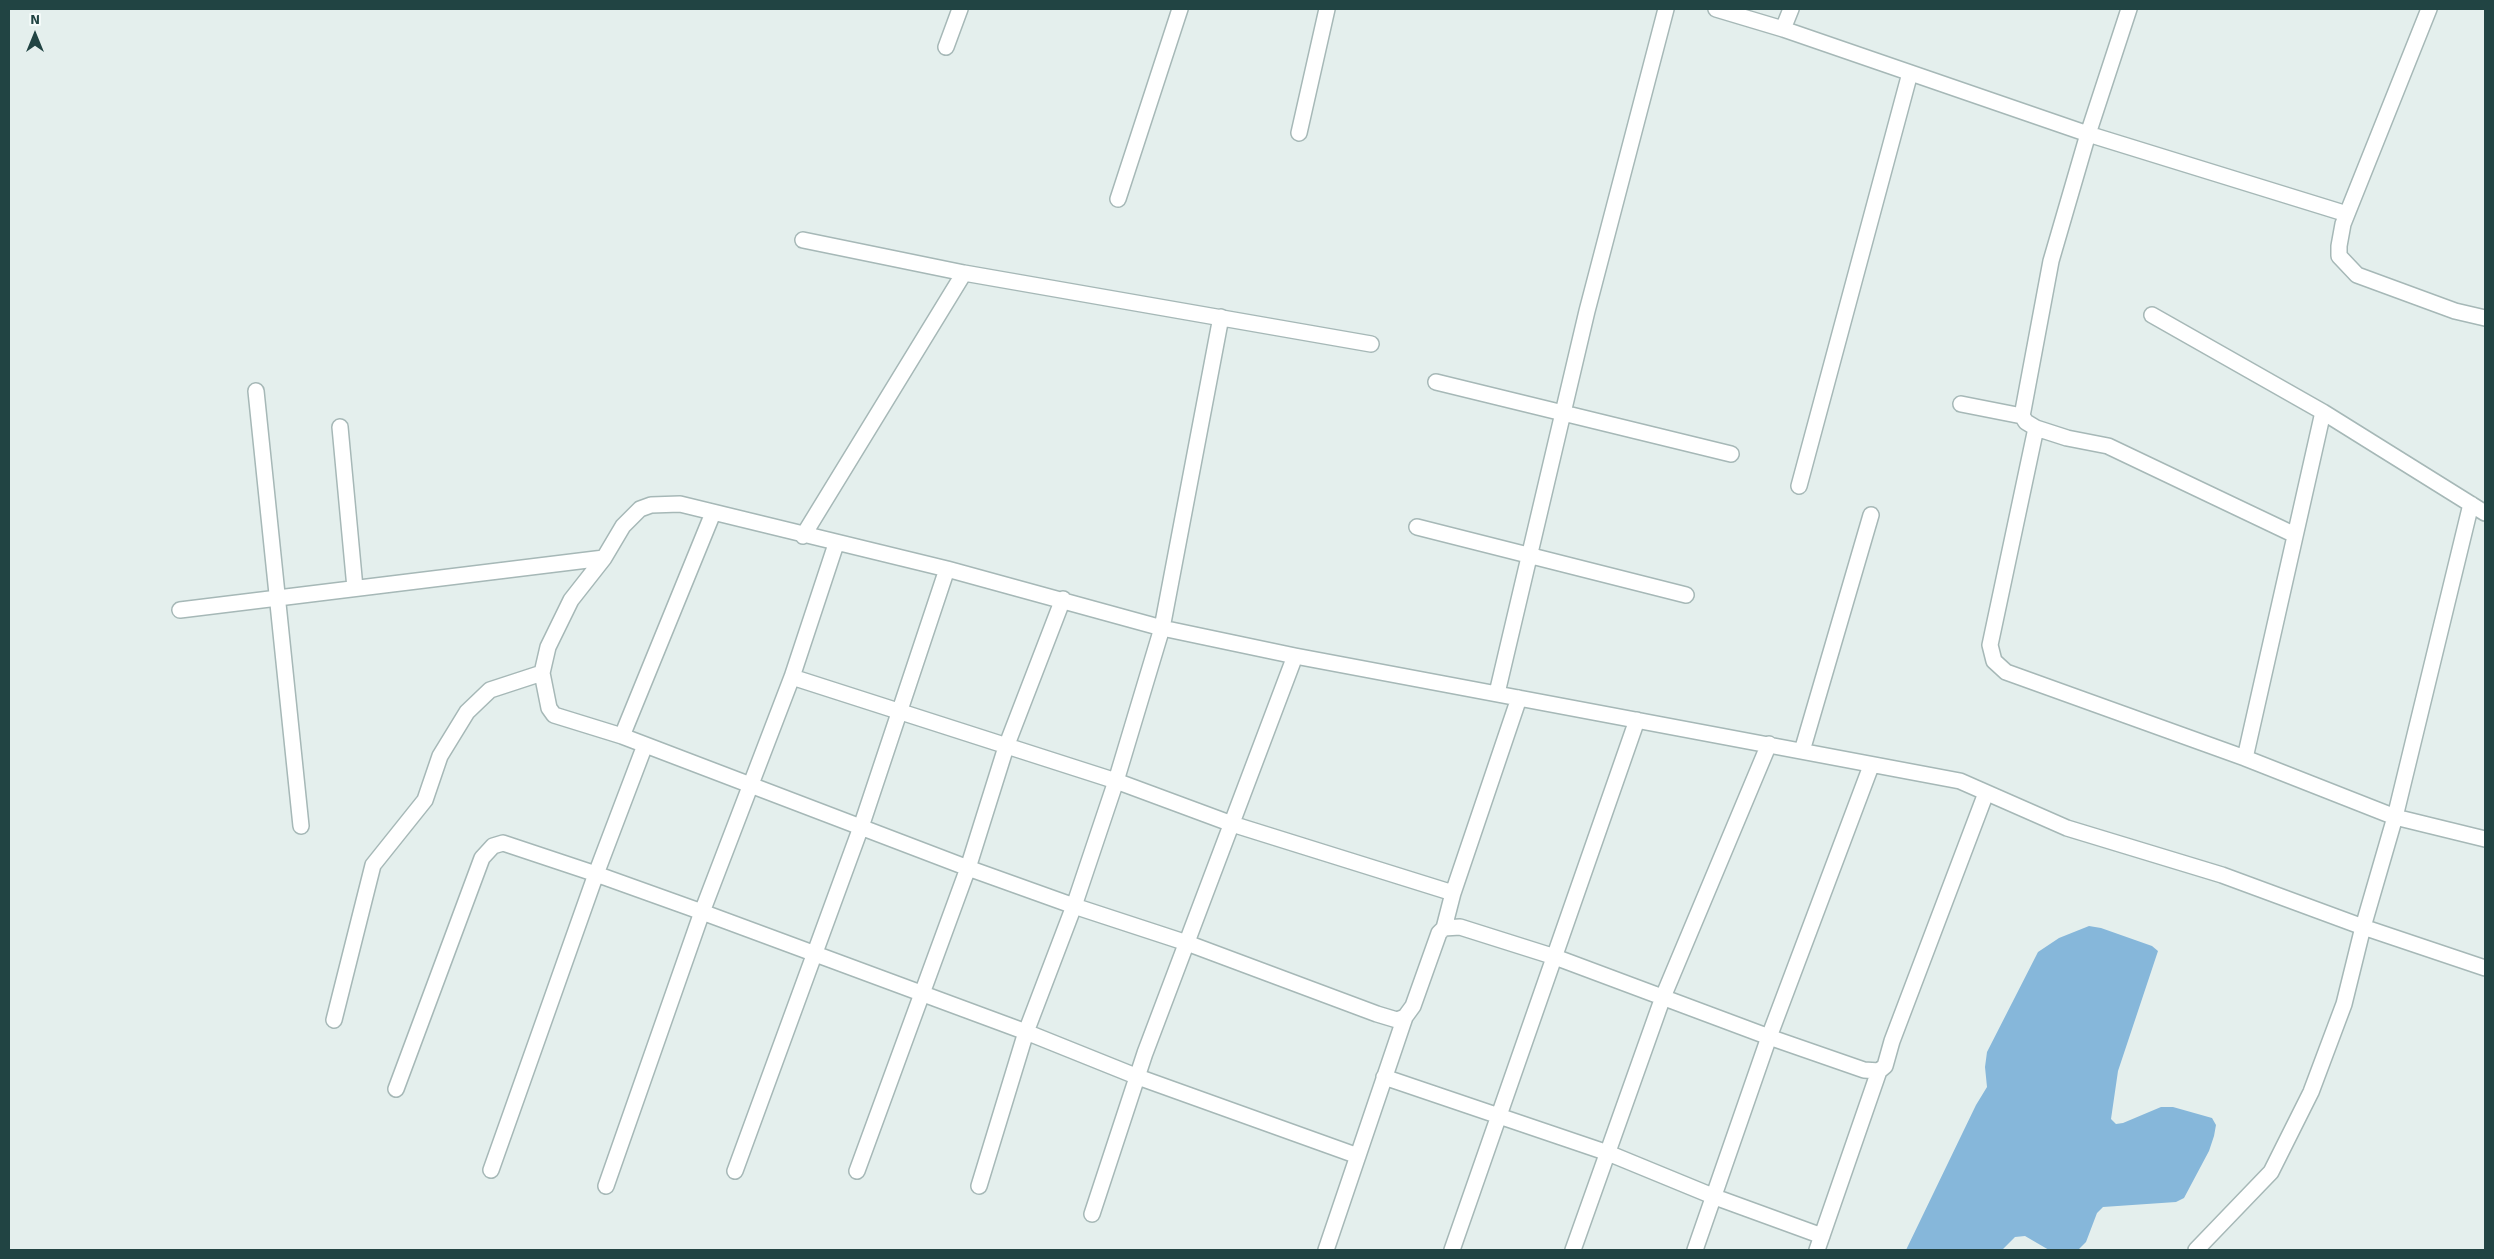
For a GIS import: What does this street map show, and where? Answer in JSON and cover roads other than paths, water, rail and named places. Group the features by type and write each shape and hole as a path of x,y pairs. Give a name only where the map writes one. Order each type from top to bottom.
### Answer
{"street":[{"path":"946,47 960,9"},
{"path":"1118,199 1180,9"},
{"path":"1299,133 1327,9"},
{"path":"1497,693 1610,219 1666,9"},
{"path":"1716,9 1784,29 2088,134 2347,214"},
{"path":"1784,29 1791,9"},
{"path":"2129,9 2088,134 2051,261 2022,416 2026,422 2036,428 2067,438 2108,446 2295,536"},
{"path":"2429,9 2347,214 2339,246 2339,256 2358,276 2455,312 2485,318"},
{"path":"1799,486 1910,73"},
{"path":"803,240 964,273 1371,344"},
{"path":"803,536 964,273"},
{"path":"2152,315 2323,412 2485,513"},
{"path":"979,1186 1026,1032 1074,906 1116,781 1162,628 1221,318"},
{"path":"1436,382 1731,454"},
{"path":"256,391 301,826"},
{"path":"1961,404 2022,416"},
{"path":"2245,758 2323,412"},
{"path":"340,427 355,588"},
{"path":"2036,428 1990,645 1994,661 2006,672 2245,758 2395,817 2485,839"},
{"path":"1404,1017 1397,1020 1377,1014 1187,943 1074,906 968,868 751,787 622,736 554,715 549,708 542,673 548,648 571,600 604,558 623,526 640,509 651,505 680,504 803,536 947,569 1063,599 1162,628 1294,656 1769,744 1871,766 1960,781 2067,828 2222,875 2362,927 2485,968"},
{"path":"2196,1250 2271,1172 2311,1092 2344,1004 2362,927 2395,817 2470,504"},
{"path":"622,736 713,514"},
{"path":"1802,751 1871,515"},
{"path":"1417,527 1530,554 1686,595"},
{"path":"606,1186 702,912 792,676 836,544"},
{"path":"180,610 604,558"},
{"path":"735,1171 813,953 861,827 947,569"},
{"path":"857,1171 920,993 968,868 1006,747 1063,599"},
{"path":"1092,1214 1145,1053 1294,656"},
{"path":"334,1020 373,865 425,800 440,756 467,712 490,690 542,673"},
{"path":"792,676 1006,747 1116,781 1232,824 1453,893"},
{"path":"1326,1250 1404,1017 1413,1006 1439,933 1444,928 1453,893 1519,698"},
{"path":"1452,1250 1637,720"},
{"path":"1573,1250 1663,998 1769,744"},
{"path":"491,1170 596,874 645,745"},
{"path":"1695,1250 1769,1037 1871,766"},
{"path":"1816,1250 1879,1071 1885,1066 1892,1040 1986,793"},
{"path":"396,1089 482,858 493,846 502,843 702,912 1026,1032 1138,1077 1358,1156"},
{"path":"1444,928 1460,927 1555,957 1769,1037 1864,1070 1879,1071"},
{"path":"1384,1077 1608,1153 1715,1197 1822,1236"}],"water":[{"path":"2089,926 2101,928 2152,946 2158,951 2118,1071 2111,1119 2116,1124 2123,1123 2161,1107 2173,1107 2212,1118 2216,1125 2209,1151 2184,1198 2176,1202 2103,1207 2097,1213 2086,1242 2078,1250 2049,1250 2025,1236 2015,1237 2002,1250 1906,1250 1976,1105 1987,1087 1985,1067 1987,1052 2038,952 2059,938"}]}
